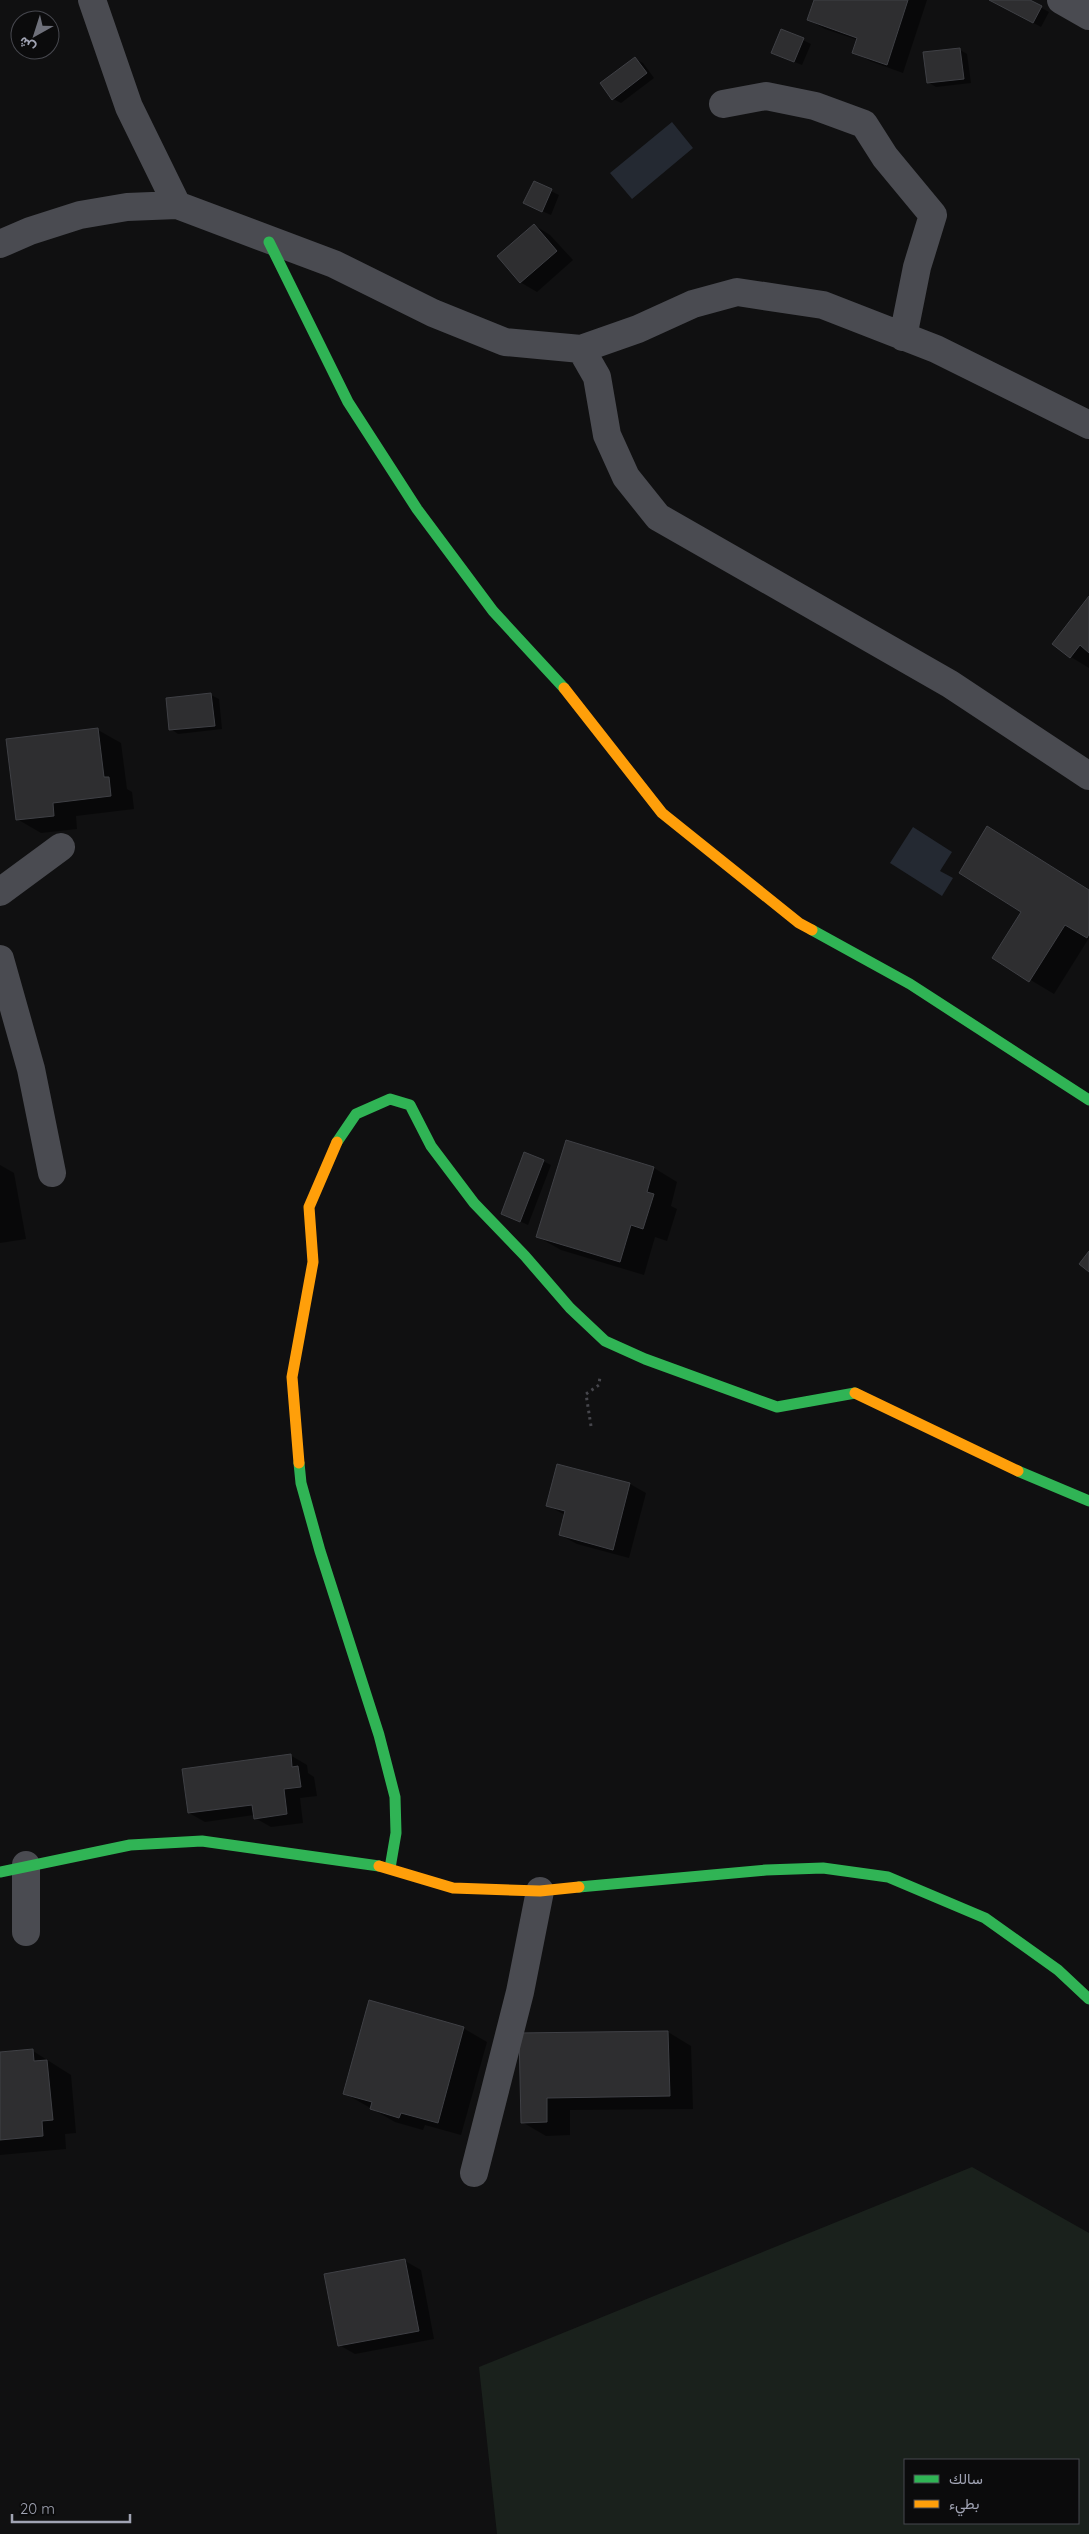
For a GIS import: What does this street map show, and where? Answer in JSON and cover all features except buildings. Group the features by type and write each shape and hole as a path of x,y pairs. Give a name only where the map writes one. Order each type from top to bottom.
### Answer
{"street":[{"path":"92,0 129,107 176,206"},
{"path":"1061,0 1089,16"},
{"path":"723,104 766,96 815,106 864,124 885,157 933,215 918,267 903,337"},
{"path":"0,244 30,231 80,215 127,207 176,206 269,242 334,264 433,313 506,342 581,349 638,329 693,304 737,292 823,306 936,349 1089,425"},
{"path":"269,242 348,402 417,509 493,611 565,690 662,813 799,923 910,984 1089,1100"},
{"path":"581,349 597,377 607,435 622,469 626,477 658,518 950,684 1089,776"},
{"path":"0,892 61,847"},
{"path":"0,958 31,1069 52,1173"},
{"path":"390,1868 396,1833 395,1797 380,1735 320,1551 301,1483 292,1377 313,1262 309,1206 340,1136 356,1114 390,1099 410,1105 431,1146 474,1202 526,1256 570,1308 605,1340 645,1359 777,1406 857,1393 983,1456 1089,1501"},
{"path":"0,1872 26,1865 130,1845 202,1841 305,1854 390,1868 453,1888 540,1891 766,1870 824,1868 888,1877 984,1918 1058,1970 1089,1999"},
{"path":"26,1865 26,1932"},
{"path":"474,2173 520,1992 540,1891"}],"path":[{"path":"591,1426 586,1394 599,1385 605,1340"}],"shaded area":[{"path":"672,122 693,148 632,199 610,173"},
{"path":"913,827 952,852 940,871 953,878 942,896 890,863"},
{"path":"972,2167 1089,2233 1089,2534 497,2534 479,2367"}],"traffic: fast":[{"path":"269,242 348,402 417,509 493,611 564,688"},
{"path":"812,930 910,984 1089,1100"},
{"path":"337,1142 356,1114 390,1099 410,1105 431,1146 474,1203 525,1256 570,1308 605,1341 645,1359 777,1407 855,1393"},
{"path":"299,1463 301,1483 320,1551 379,1735 395,1797 396,1833 390,1868"},
{"path":"1018,1471 1089,1501"},
{"path":"0,1872 130,1845 202,1841 379,1866"},
{"path":"579,1887 766,1870 823,1868 888,1877 985,1918 1058,1970 1089,1999"}],"traffic: slow":[{"path":"564,688 662,813 799,923 812,930"},
{"path":"299,1463 292,1377 313,1262 309,1207 337,1142"},
{"path":"855,1393 1018,1471"},
{"path":"379,1866 453,1888 540,1891 579,1887"}]}
